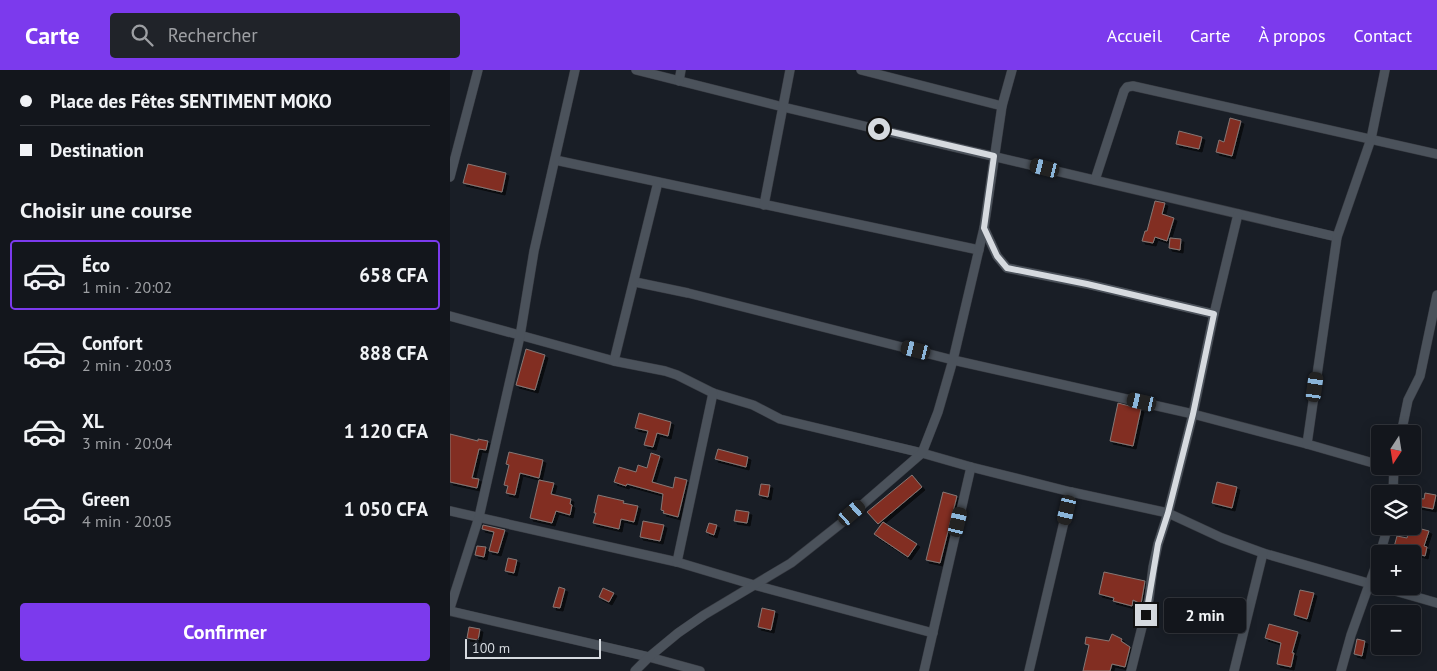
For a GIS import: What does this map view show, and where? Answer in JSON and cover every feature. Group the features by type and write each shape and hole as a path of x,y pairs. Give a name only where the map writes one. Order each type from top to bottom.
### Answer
{"street":[{"path":"450,177 478,70"},
{"path":"575,70 534,251 520,336 479,517 450,610 649,657 700,671"},
{"path":"636,70 783,107 1337,236"},
{"path":"679,81 682,70"},
{"path":"764,205 790,70"},
{"path":"861,70 1002,106"},
{"path":"635,671 678,633 704,615 791,564 922,452 938,412 953,360 979,250 1002,106 1012,70"},
{"path":"1307,444 1337,236 1371,138 1384,70"},
{"path":"1096,180 1124,91 1127,87 1133,86 1437,154"},
{"path":"555,160 979,250"},
{"path":"614,361 635,282 658,182"},
{"path":"1131,671 1146,615 1158,544 1168,513 1193,414 1238,214"},
{"path":"984,228 997,256 1007,268 1087,284 1214,314"},
{"path":"635,282 688,293 953,360 1193,414 1371,463"},
{"path":"1403,425 1408,400 1421,369 1437,295"},
{"path":"450,316 614,361 665,371 713,393 753,405 780,419 922,452 971,467 1071,492 1168,513 1222,538 1263,553 1437,603"},
{"path":"677,562 713,393"},
{"path":"924,671 971,467"},
{"path":"1028,671 1071,492"},
{"path":"450,511 677,562 754,585 933,633"},
{"path":"1234,671 1263,553"},
{"path":"1341,671 1351,635 1371,579"}],"building":[{"path":"1230,118 1241,121 1232,156 1216,152 1219,140 1224,142"},
{"path":"1179,131 1202,137 1199,149 1176,144"},
{"path":"468,164 506,173 502,192 463,183"},
{"path":"1155,201 1165,203 1162,214 1174,218 1167,241 1155,237 1153,243 1142,241 1145,231 1147,231"},
{"path":"1170,238 1181,239 1180,250 1169,248"},
{"path":"526,349 545,355 535,390 516,385"},
{"path":"1118,403 1141,409 1133,446 1110,441"},
{"path":"639,413 671,422 668,436 657,433 653,447 644,445 648,431 635,428"},
{"path":"450,434 478,441 478,439 488,441 486,450 479,449 472,478 479,479 477,488 450,482"},
{"path":"718,449 748,457 746,467 715,459"},
{"path":"509,452 543,460 539,478 520,473 515,495 506,493 508,486 504,485 509,465 506,464"},
{"path":"651,453 660,456 652,482 673,488 675,477 687,480 678,517 663,513 664,511 661,510 663,494 614,482 619,467 636,472 638,465 647,468"},
{"path":"912,475 922,487 878,524 867,512"},
{"path":"539,480 554,483 551,494 571,499 570,515 556,511 552,523 530,518"},
{"path":"1217,482 1237,487 1232,508 1212,503"},
{"path":"761,484 770,485 768,497 759,495"},
{"path":"943,492 957,496 940,563 926,560"},
{"path":"1425,493 1436,495 1433,509 1421,507 1421,498 1424,499"},
{"path":"598,495 638,506 634,522 621,519 619,529 593,523"},
{"path":"736,510 749,512 747,523 734,521"},
{"path":"643,521 664,525 660,541 640,537"},
{"path":"883,522 917,544 908,557 874,534"},
{"path":"709,523 717,525 714,535 706,532"},
{"path":"483,525 505,530 498,553 489,551 494,532 482,529"},
{"path":"1421,529 1429,531 1424,546 1427,547 1425,556 1421,555 1421,545 1395,545 1397,536 1407,538 1408,535 1421,535"},
{"path":"477,546 486,547 484,557 475,555"},
{"path":"508,558 517,560 514,573 505,571"},
{"path":"1104,572 1145,581 1141,604 1133,600 1132,606 1113,601 1114,598 1099,594"},
{"path":"559,587 565,589 560,608 553,607"},
{"path":"603,588 614,593 609,602 599,597"},
{"path":"1300,590 1314,593 1307,619 1294,615"},
{"path":"1201,602 1208,604 1205,616 1197,615"},
{"path":"762,608 775,611 771,630 758,627"},
{"path":"1269,624 1298,632 1292,653 1294,653 1291,667 1277,664 1281,643 1265,638"},
{"path":"469,627 480,629 478,640 467,638"},
{"path":"1112,634 1122,639 1121,641 1130,647 1125,667 1112,664 1110,671 1083,671 1089,645 1085,644 1086,637 1109,641"},
{"path":"1357,639 1365,641 1362,656 1354,654"}],"route":[{"path":"879,129 994,156 984,228 997,256 1007,268 1087,284 1214,314 1193,414 1168,513 1158,544 1146,615"}]}
